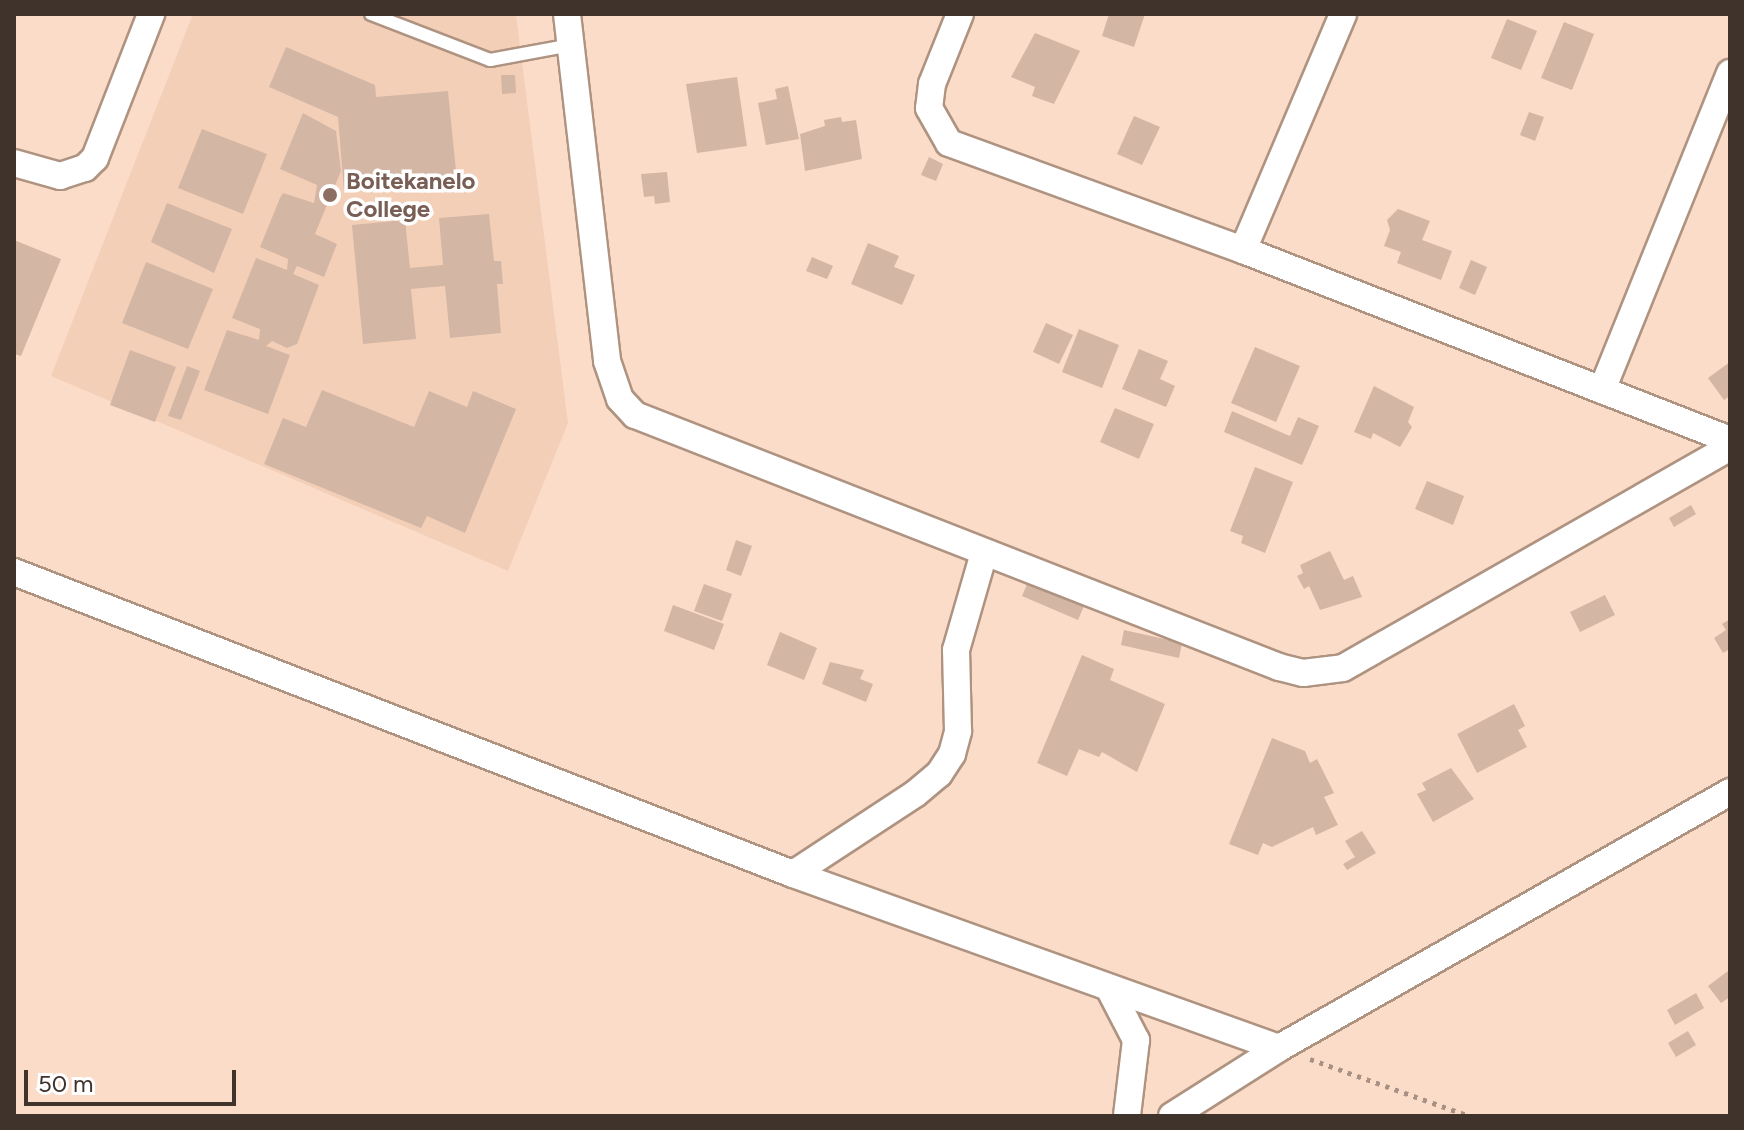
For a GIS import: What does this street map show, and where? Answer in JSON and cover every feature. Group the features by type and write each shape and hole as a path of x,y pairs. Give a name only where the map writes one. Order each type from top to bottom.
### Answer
{"street":[{"path":"14,163 60,176 85,168 95,158 151,14"},
{"path":"567,14 607,361 620,399 657,427 1279,667 1325,673 1343,668 1730,447"},
{"path":"960,14 932,84 929,108 949,143 1243,250 1730,440"},
{"path":"1243,250 1343,14"},
{"path":"1602,390 1730,73"},
{"path":"793,874 915,794 939,774 952,754 958,731 956,650 984,553"},
{"path":"14,572 793,874 1279,1048"},
{"path":"1172,1116 1279,1048 1730,792"},
{"path":"1109,988 1136,1040 1127,1116"}],"lane":[{"path":"371,14 490,60 571,45"}],"path":[{"path":"1279,1048 1469,1116"}],"shaded area":[{"name":"Boitekanelo College","path":"193,14 516,15 568,423 508,571 51,376"}],"building":[{"path":"1109,14 1145,14 1134,47 1102,36"},
{"path":"1507,19 1537,31 1521,70 1491,58"},
{"path":"1564,22 1594,34 1572,90 1541,78"},
{"path":"1035,33 1080,51 1054,104 1032,96 1035,87 1011,77"},
{"path":"286,47 375,85 376,97 448,91 457,181 344,191 338,117 269,87"},
{"path":"501,75 515,75 516,93 502,94"},
{"path":"737,77 747,146 697,153 686,84"},
{"path":"788,86 799,139 766,145 758,103 777,99 775,89"},
{"path":"1529,112 1544,117 1535,141 1520,135"},
{"path":"303,113 336,131 341,171 315,234 337,244 324,277 297,266 293,274 319,285 297,344 287,348 272,341 266,346 290,355 268,414 204,390 227,330 259,340 260,329 232,318 256,258 287,270 288,259 260,247 280,198 283,193 314,203 317,185 280,169"},
{"path":"1134,116 1160,127 1142,165 1117,154"},
{"path":"841,117 842,122 856,120 862,159 805,171 800,134 825,126 824,120"},
{"path":"202,129 267,154 243,214 178,188"},
{"path":"929,157 943,164 936,181 921,175"},
{"path":"667,172 670,202 655,204 654,196 644,197 641,174"},
{"path":"167,203 232,229 214,273 151,242"},
{"path":"1398,209 1430,221 1422,240 1452,251 1441,280 1397,263 1401,252 1384,246 1390,230 1387,220"},
{"path":"489,214 494,261 501,261 503,284 497,284 501,333 450,338 445,286 411,289 416,339 363,344 352,225 405,220 410,268 443,265 439,218"},
{"path":"14,240 61,259 21,356 14,354"},
{"path":"868,243 899,256 894,267 915,275 902,305 851,284"},
{"path":"812,257 833,266 827,279 806,271"},
{"path":"1471,260 1487,267 1475,295 1459,288"},
{"path":"146,262 213,289 188,349 122,323"},
{"path":"1046,323 1073,335 1059,364 1033,352"},
{"path":"1079,329 1119,345 1102,388 1062,372"},
{"path":"1255,347 1300,366 1276,422 1231,403"},
{"path":"1139,349 1168,361 1160,379 1175,386 1166,407 1122,389"},
{"path":"130,350 176,367 155,422 110,405"},
{"path":"1730,362 1730,396 1724,400 1708,378"},
{"path":"187,366 200,371 181,420 168,416"},
{"path":"1374,386 1414,407 1408,422 1412,427 1400,447 1373,433 1371,439 1354,432"},
{"path":"322,390 414,427 429,391 467,407 473,391 516,409 465,533 427,516 421,528 264,464 283,418 306,427"},
{"path":"1115,408 1154,424 1139,459 1100,442"},
{"path":"1232,411 1290,436 1298,417 1319,426 1302,465 1224,432"},
{"path":"1255,467 1293,482 1265,553 1241,543 1243,536 1230,531"},
{"path":"1427,481 1464,496 1453,525 1415,509"},
{"path":"1691,505 1696,514 1674,527 1669,518"},
{"path":"736,540 752,546 741,576 726,570"},
{"path":"1330,551 1344,580 1353,576 1362,597 1320,610 1309,586 1304,589 1297,576 1303,573 1300,565"},
{"path":"1028,582 1084,606 1078,620 1022,596"},
{"path":"704,584 732,594 722,621 694,611"},
{"path":"1605,595 1615,615 1580,632 1570,612"},
{"path":"673,605 724,624 714,650 664,631"},
{"path":"1730,619 1730,649 1723,653 1714,638 1726,630 1722,624"},
{"path":"1124,630 1182,643 1179,658 1121,645"},
{"path":"780,632 817,648 804,680 767,665"},
{"path":"1082,655 1114,669 1110,680 1165,704 1137,772 1102,752 1099,757 1079,749 1067,776 1037,763"},
{"path":"830,662 864,670 860,679 873,684 866,702 822,684"},
{"path":"1514,704 1525,726 1518,730 1527,747 1477,773 1457,734"},
{"path":"1272,738 1305,751 1310,763 1317,759 1334,793 1324,797 1338,825 1316,835 1313,827 1272,847 1263,843 1258,855 1229,844"},
{"path":"1451,768 1474,799 1433,822 1417,794 1426,790 1422,783"},
{"path":"1362,831 1376,853 1347,870 1343,864 1355,857 1345,841"},
{"path":"1728,971 1730,997 1721,1003 1708,986"},
{"path":"1696,993 1704,1008 1675,1025 1667,1010"},
{"path":"1688,1031 1696,1045 1676,1057 1668,1043"}],"place":[{"name":"Boitekanelo College","path":"330,195"}]}
